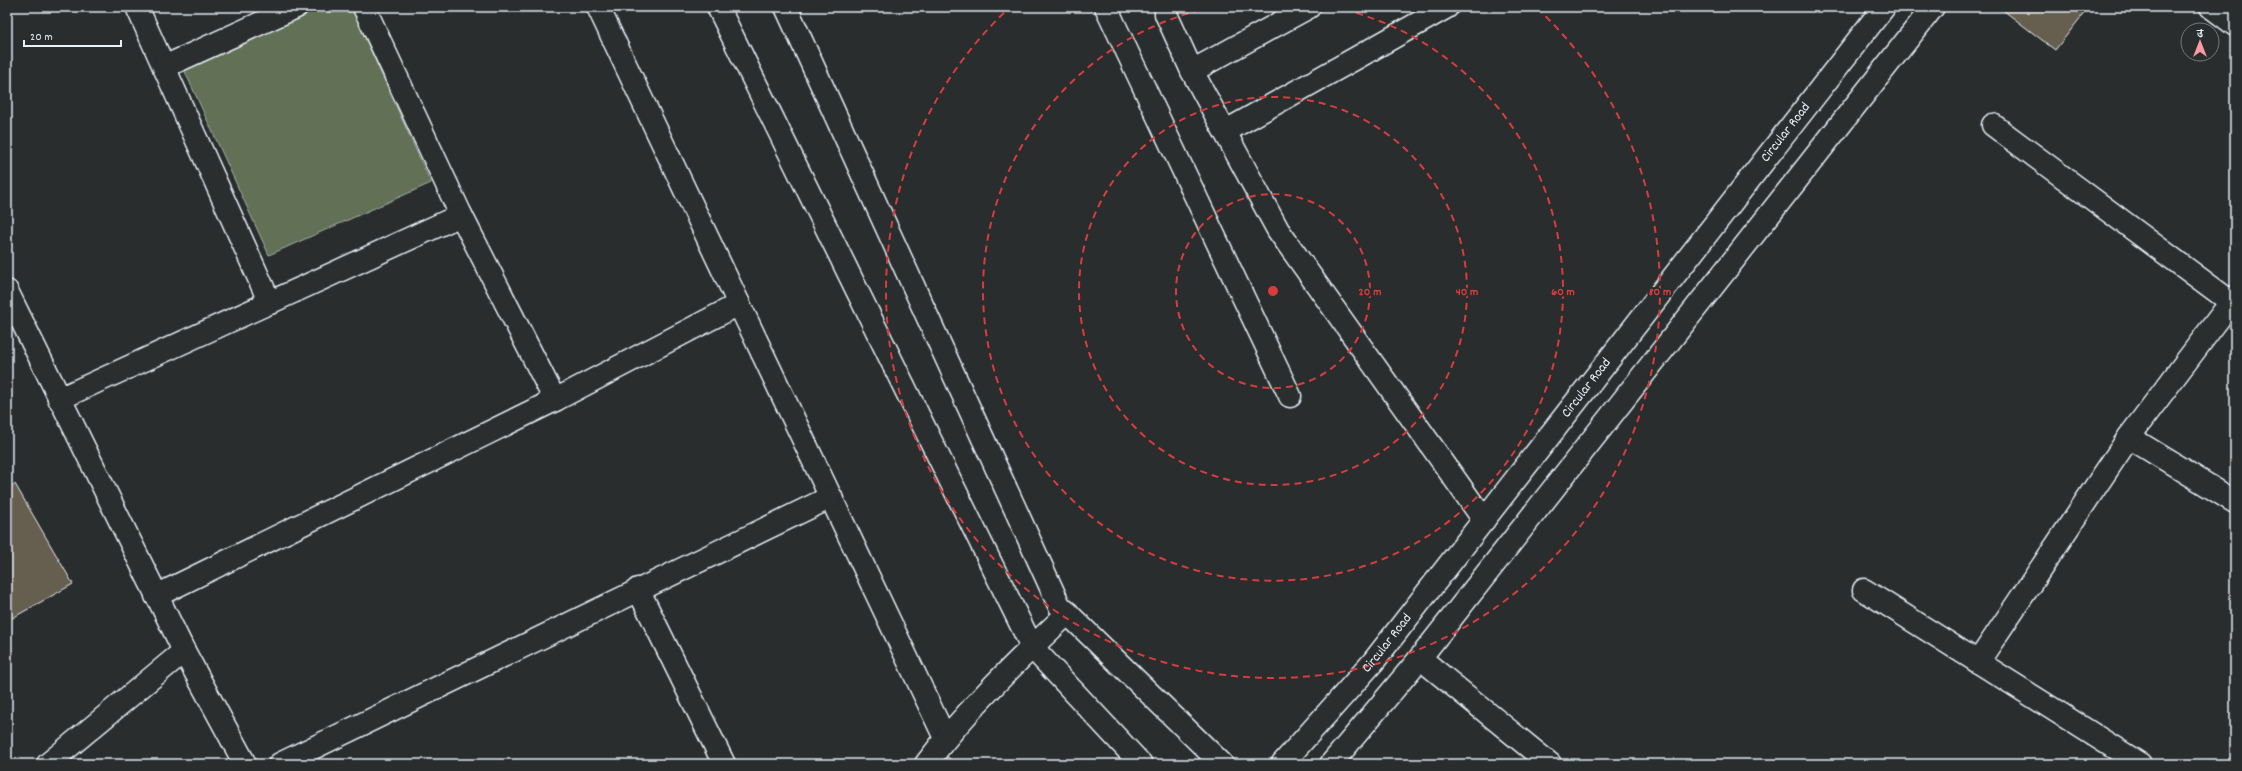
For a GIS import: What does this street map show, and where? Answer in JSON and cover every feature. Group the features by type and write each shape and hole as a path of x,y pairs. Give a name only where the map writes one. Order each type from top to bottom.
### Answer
{"street":[{"path":"137,7 270,303"},
{"path":"164,66 296,7"},
{"path":"364,7 461,215 555,400"},
{"path":"598,7 946,738"},
{"path":"718,7 1032,647 1141,764"},
{"path":"786,7 1059,605 1222,764"},
{"path":"1106,7 1290,396"},
{"path":"1166,7 1166,14 1192,71 1278,230 1484,520"},
{"path":"1192,71 1309,7"},
{"path":"1226,132 1447,7"},
{"name":"Circular Road","path":"1282,764 1373,662 1884,7"},
{"path":"1331,764 1420,658 1933,7"},
{"path":"2211,7 2235,25"},
{"path":"1978,662 2129,437 2233,299 1993,125"},
{"path":"59,399 461,215"},
{"path":"7,291 156,596 245,764"},
{"path":"156,596 555,400 739,304"},
{"path":"2129,437 2235,502"},
{"path":"280,764 638,589 831,497"},
{"path":"638,589 724,764"},
{"path":"1864,590 2140,764"},
{"path":"926,764 946,738 1032,647 1068,613"},
{"path":"48,764 184,651"},
{"path":"1420,658 1550,764"}],"green space":[{"path":"303,7 351,7 431,183 269,255 181,63"}],"building":[{"path":"1999,7 2089,7 2055,50"},
{"path":"15,484 73,584 7,621 7,488"},
{"path":"943,753 956,764 934,764"}]}
